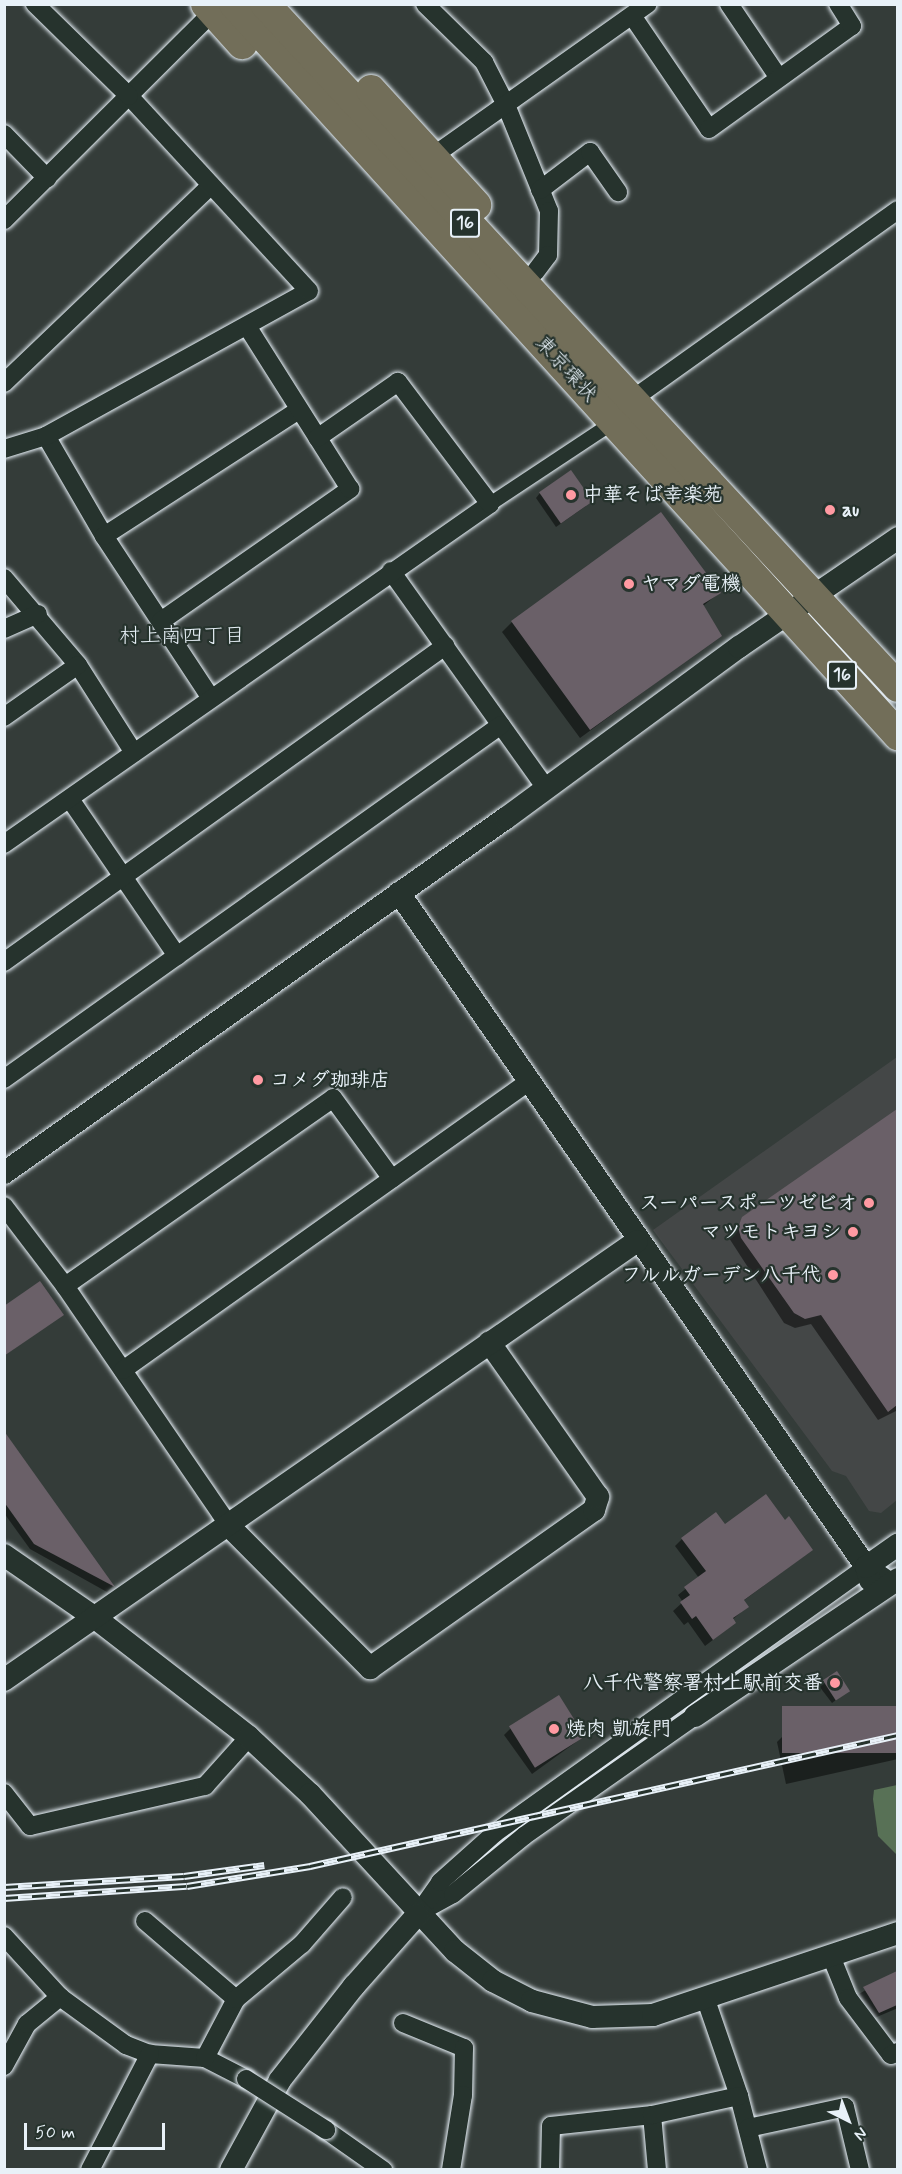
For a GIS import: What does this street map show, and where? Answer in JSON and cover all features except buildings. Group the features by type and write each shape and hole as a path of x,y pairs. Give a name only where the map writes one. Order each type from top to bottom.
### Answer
{"highway":[{"name":"東京環状","path":"265,4 614,403 786,615 897,735"},
{"name":"16","path":"291,4 433,156 571,311 614,403"},
{"name":"16","path":"218,7 461,281 522,342 614,403"},
{"name":"東京環状","path":"614,403 814,596 897,687"}],"street":[{"path":"4,449 46,436 309,291 129,96 35,4"},
{"path":"424,4 484,62 506,105 549,211 548,255 535,272"},
{"path":"433,156 633,17 648,4"},
{"path":"729,4 779,78"},
{"path":"633,17 709,129 852,26 838,4"},
{"path":"4,220 218,7"},
{"path":"4,134 47,178"},
{"path":"540,190 590,152 618,192"},
{"path":"4,383 211,185"},
{"path":"4,843 490,504 614,403 897,210"},
{"path":"161,621 350,489 247,326"},
{"path":"317,438 398,382 490,504"},
{"path":"104,536 299,410"},
{"path":"46,436 104,536 211,698"},
{"path":"4,1173 897,538"},
{"path":"391,571 545,787"},
{"path":"4,578 38,614 78,665 134,753"},
{"path":"4,629 38,614"},
{"path":"4,962 445,646"},
{"path":"4,717 78,665"},
{"path":"4,1079 501,725"},
{"path":"70,799 177,956"},
{"path":"399,893 527,1083 866,1567 887,1586 695,1716 524,1836 453,1894 418,1914"},
{"path":"123,1370 527,1083"},
{"path":"65,1286 333,1098 392,1179"},
{"path":"4,1206 65,1286 230,1527 370,1668 594,1510 598,1497 489,1342"},
{"path":"4,1680 230,1527 489,1342 637,1240"},
{"path":"231,2169 280,2080 354,1986 418,1914 440,1882 495,1833 897,1545"},
{"path":"4,1555 94,1617 249,1737 310,1794 418,1914 493,1981 532,2001 592,2017 653,2015 706,2000 897,1933"},
{"path":"4,1793 30,1826 112,1808 205,1786 249,1737"},
{"path":"205,2058 236,1998 302,1944 343,1897"},
{"path":"145,1921 236,1998"},
{"path":"4,1936 60,1997 126,2045 150,2054 205,2058 246,2079 326,2130 376,2168"},
{"path":"831,1956 848,1998 891,2055 897,2052"},
{"path":"4,2066 12,2033 27,2025 60,1997"},
{"path":"706,2000 739,2096 758,2169"},
{"path":"403,2023 464,2048 463,2095 451,2169"},
{"path":"90,2169 150,2054"},
{"path":"550,2169 551,2126 652,2115 739,2096"},
{"path":"748,2128 845,2107 860,2169"},
{"path":"652,2115 657,2169"}],"shaded area":[{"path":"897,1057 897,1500 881,1513 869,1511 846,1476 832,1471 653,1230"}],"green space":[{"path":"898,1785 897,1855 878,1836 873,1799 874,1790"}],"railway":[{"path":"4,1898 187,1886 310,1866 898,1735"},
{"path":"4,1887 184,1876 264,1865"}],"place":[{"name":"中華そば幸楽苑","path":"571,495"},
{"name":"au","path":"830,510"},
{"name":"ヤマダ電機","path":"629,584"},
{"name":"コメダ珈琲店","path":"258,1080"},
{"name":"スーパースポーツゼビオ","path":"869,1203"},
{"name":"マツモトキヨシ","path":"853,1232"},
{"name":"フルルガーデン八千代","path":"833,1275"},
{"name":"八千代警察署村上駅前交番","path":"835,1683"},
{"name":"焼肉 凱旋門","path":"554,1729"}],"district":[{"name":"村上南四丁目","path":"182,636"}]}
